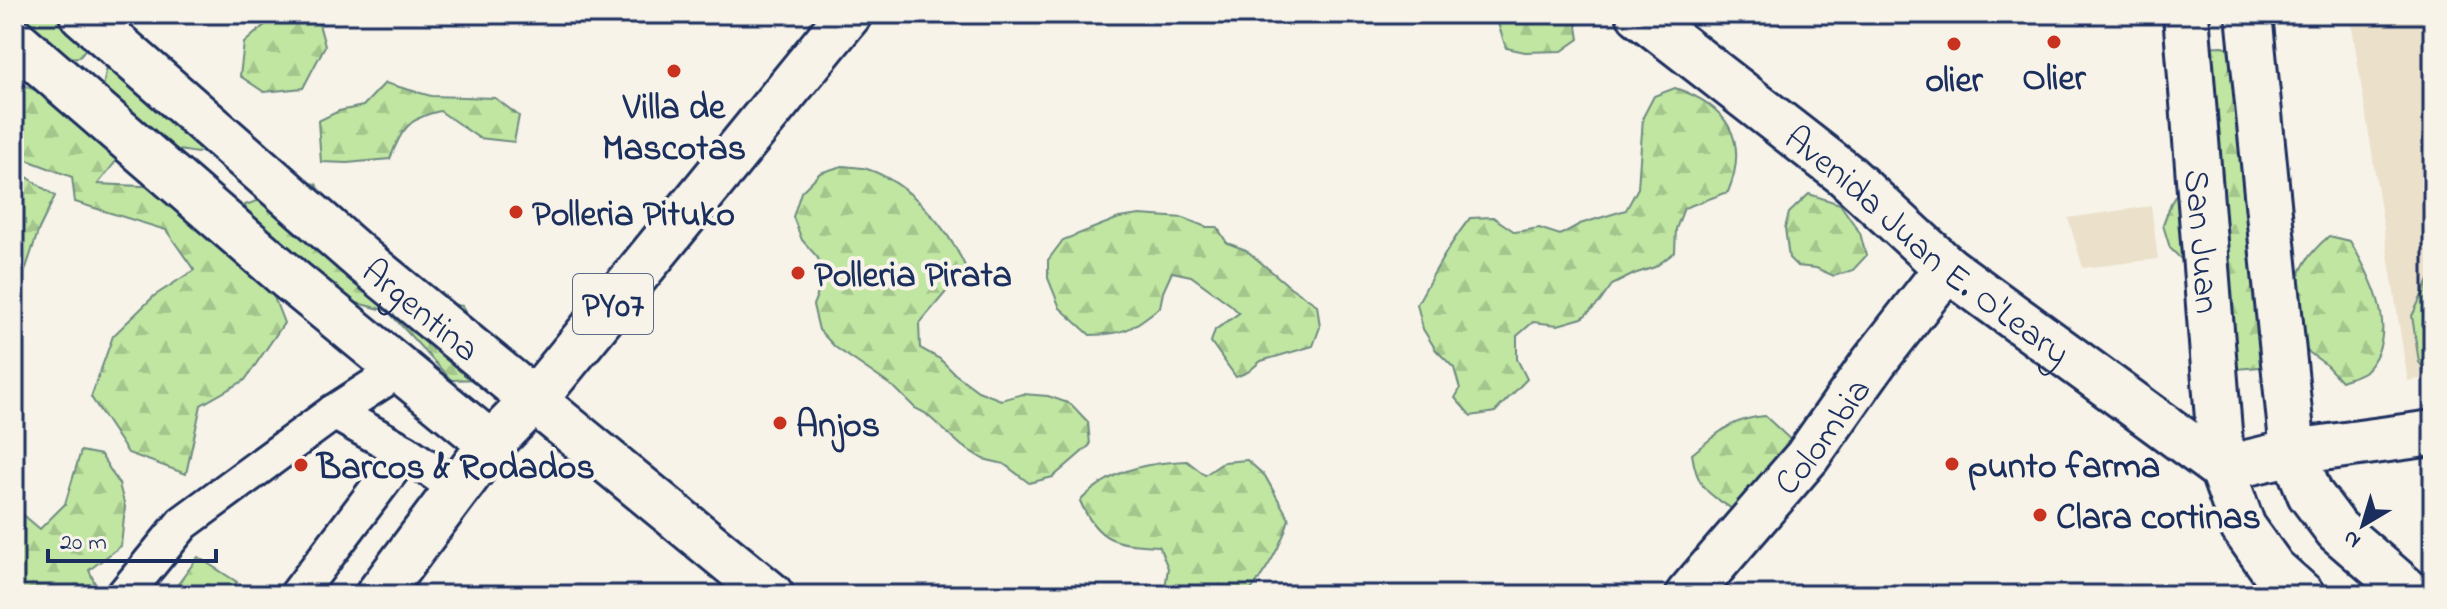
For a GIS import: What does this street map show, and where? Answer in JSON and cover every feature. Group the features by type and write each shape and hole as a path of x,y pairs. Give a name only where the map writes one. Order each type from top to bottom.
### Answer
{"main road":[{"name":"Argentina","path":"82,14 364,261 771,595"},
{"name":"PY07","path":"378,595 491,444 535,399 849,14"},
{"name":"Avenida Juan E. O'Leary","path":"1639,14 1846,175 1947,268 2222,469"},
{"name":"San Juan","path":"2186,14 2222,469 2243,527 2273,569 2302,595"},
{"name":"San Juan","path":"2249,14 2293,452"},
{"name":"Argentina","path":"14,40 240,236 491,444"},
{"name":"Colombia","path":"1688,595 1807,457 1874,362 1947,268"},
{"path":"2222,469 2293,452 2433,433"},
{"path":"2293,452 2310,494 2337,530 2412,595"}],"lane":[{"path":"124,595 183,523 334,412 399,370"},
{"path":"334,412 405,452 458,489"},
{"path":"297,595 405,452"}],"shaded area":[{"path":"2350,14 2433,14 2433,377 2408,381"},
{"path":"2151,206 2158,259 2083,268 2068,218"}],"green space":[{"path":"14,14 82,14 101,30 79,57 38,61 14,40"},
{"path":"321,14 318,20 325,46 303,88 264,92 240,76 244,43 276,15"},
{"path":"1495,14 1575,14 1579,39 1562,51 1525,52 1506,48"},
{"path":"2223,46 2246,53 2293,295 2305,262 2329,236 2350,241 2374,289 2380,306 2381,340 2376,356 2357,376 2341,381 2303,348 2276,351 2260,367 2236,369 2189,267 2170,248 2163,225 2171,203 2184,182 2199,47"},
{"path":"108,61 226,140 197,153 131,142 98,184 185,188 270,287 284,323 245,380 201,405 186,474 128,453 91,397 113,336 154,296 194,270 166,230 75,202 72,177 14,155 14,82 98,114"},
{"path":"385,83 431,96 495,98 519,116 514,142 479,138 440,111 420,117 407,127 390,159 321,162 318,121 339,111 363,106"},
{"path":"1675,88 1708,104 1729,126 1736,156 1728,192 1684,208 1676,229 1675,252 1655,267 1612,285 1599,303 1582,318 1558,325 1533,322 1517,336 1517,359 1527,379 1495,412 1471,416 1455,398 1460,389 1454,368 1436,350 1423,329 1417,304 1448,249 1470,218 1493,217 1515,232 1539,228 1560,235 1580,224 1626,210 1638,188 1643,117 1654,96"},
{"path":"842,166 867,169 912,196 938,223 966,268 919,324 920,348 940,359 978,391 1001,400 1023,394 1048,396 1071,404 1088,422 1090,445 1053,477 1029,483 1004,464 983,459 962,446 896,389 835,347 819,330 813,305 822,283 818,258 802,240 793,217 801,192 820,173"},
{"path":"14,168 55,196 39,229 25,271 14,277"},
{"path":"305,182 316,184 330,210 434,301 462,306 490,354 481,379 451,380 388,311 349,301 250,244 245,205"},
{"path":"1809,194 1840,204 1860,233 1866,256 1853,270 1834,276 1816,268 1797,266 1789,258 1785,228 1789,213"},
{"path":"1140,215 1184,218 1206,227 1217,227 1227,243 1246,250 1317,305 1320,327 1313,346 1261,361 1236,377 1211,342 1215,330 1239,313 1191,276 1172,272 1160,307 1121,332 1090,335 1060,308 1048,278 1048,260 1063,240 1119,218"},
{"path":"2433,272 2433,380 2419,362 2412,316"},
{"path":"1765,416 1794,443 1734,510 1700,482 1692,454 1733,424"},
{"path":"81,451 101,455 119,484 125,507 121,546 89,570 100,595 14,595 14,507 40,529 65,504"},
{"path":"1247,460 1265,476 1289,519 1272,559 1247,595 1164,595 1168,568 1159,546 1131,544 1110,538 1094,525 1080,501 1103,482 1142,466 1187,461 1205,475 1224,462"},
{"path":"198,557 237,582 227,595 170,595"}],"place":[{"name":"Olier","path":"2054,42"},
{"name":"olier","path":"1954,44"},
{"name":"Villa de Mascotas","path":"674,71"},
{"name":"Polleria Pituko","path":"516,212"},
{"name":"Polleria Pirata","path":"798,273"},
{"name":"Anjos","path":"780,423"},
{"name":"punto farma","path":"1952,464"},
{"name":"Barcos & Rodados","path":"301,465"},
{"name":"Clara cortinas","path":"2040,515"}]}
